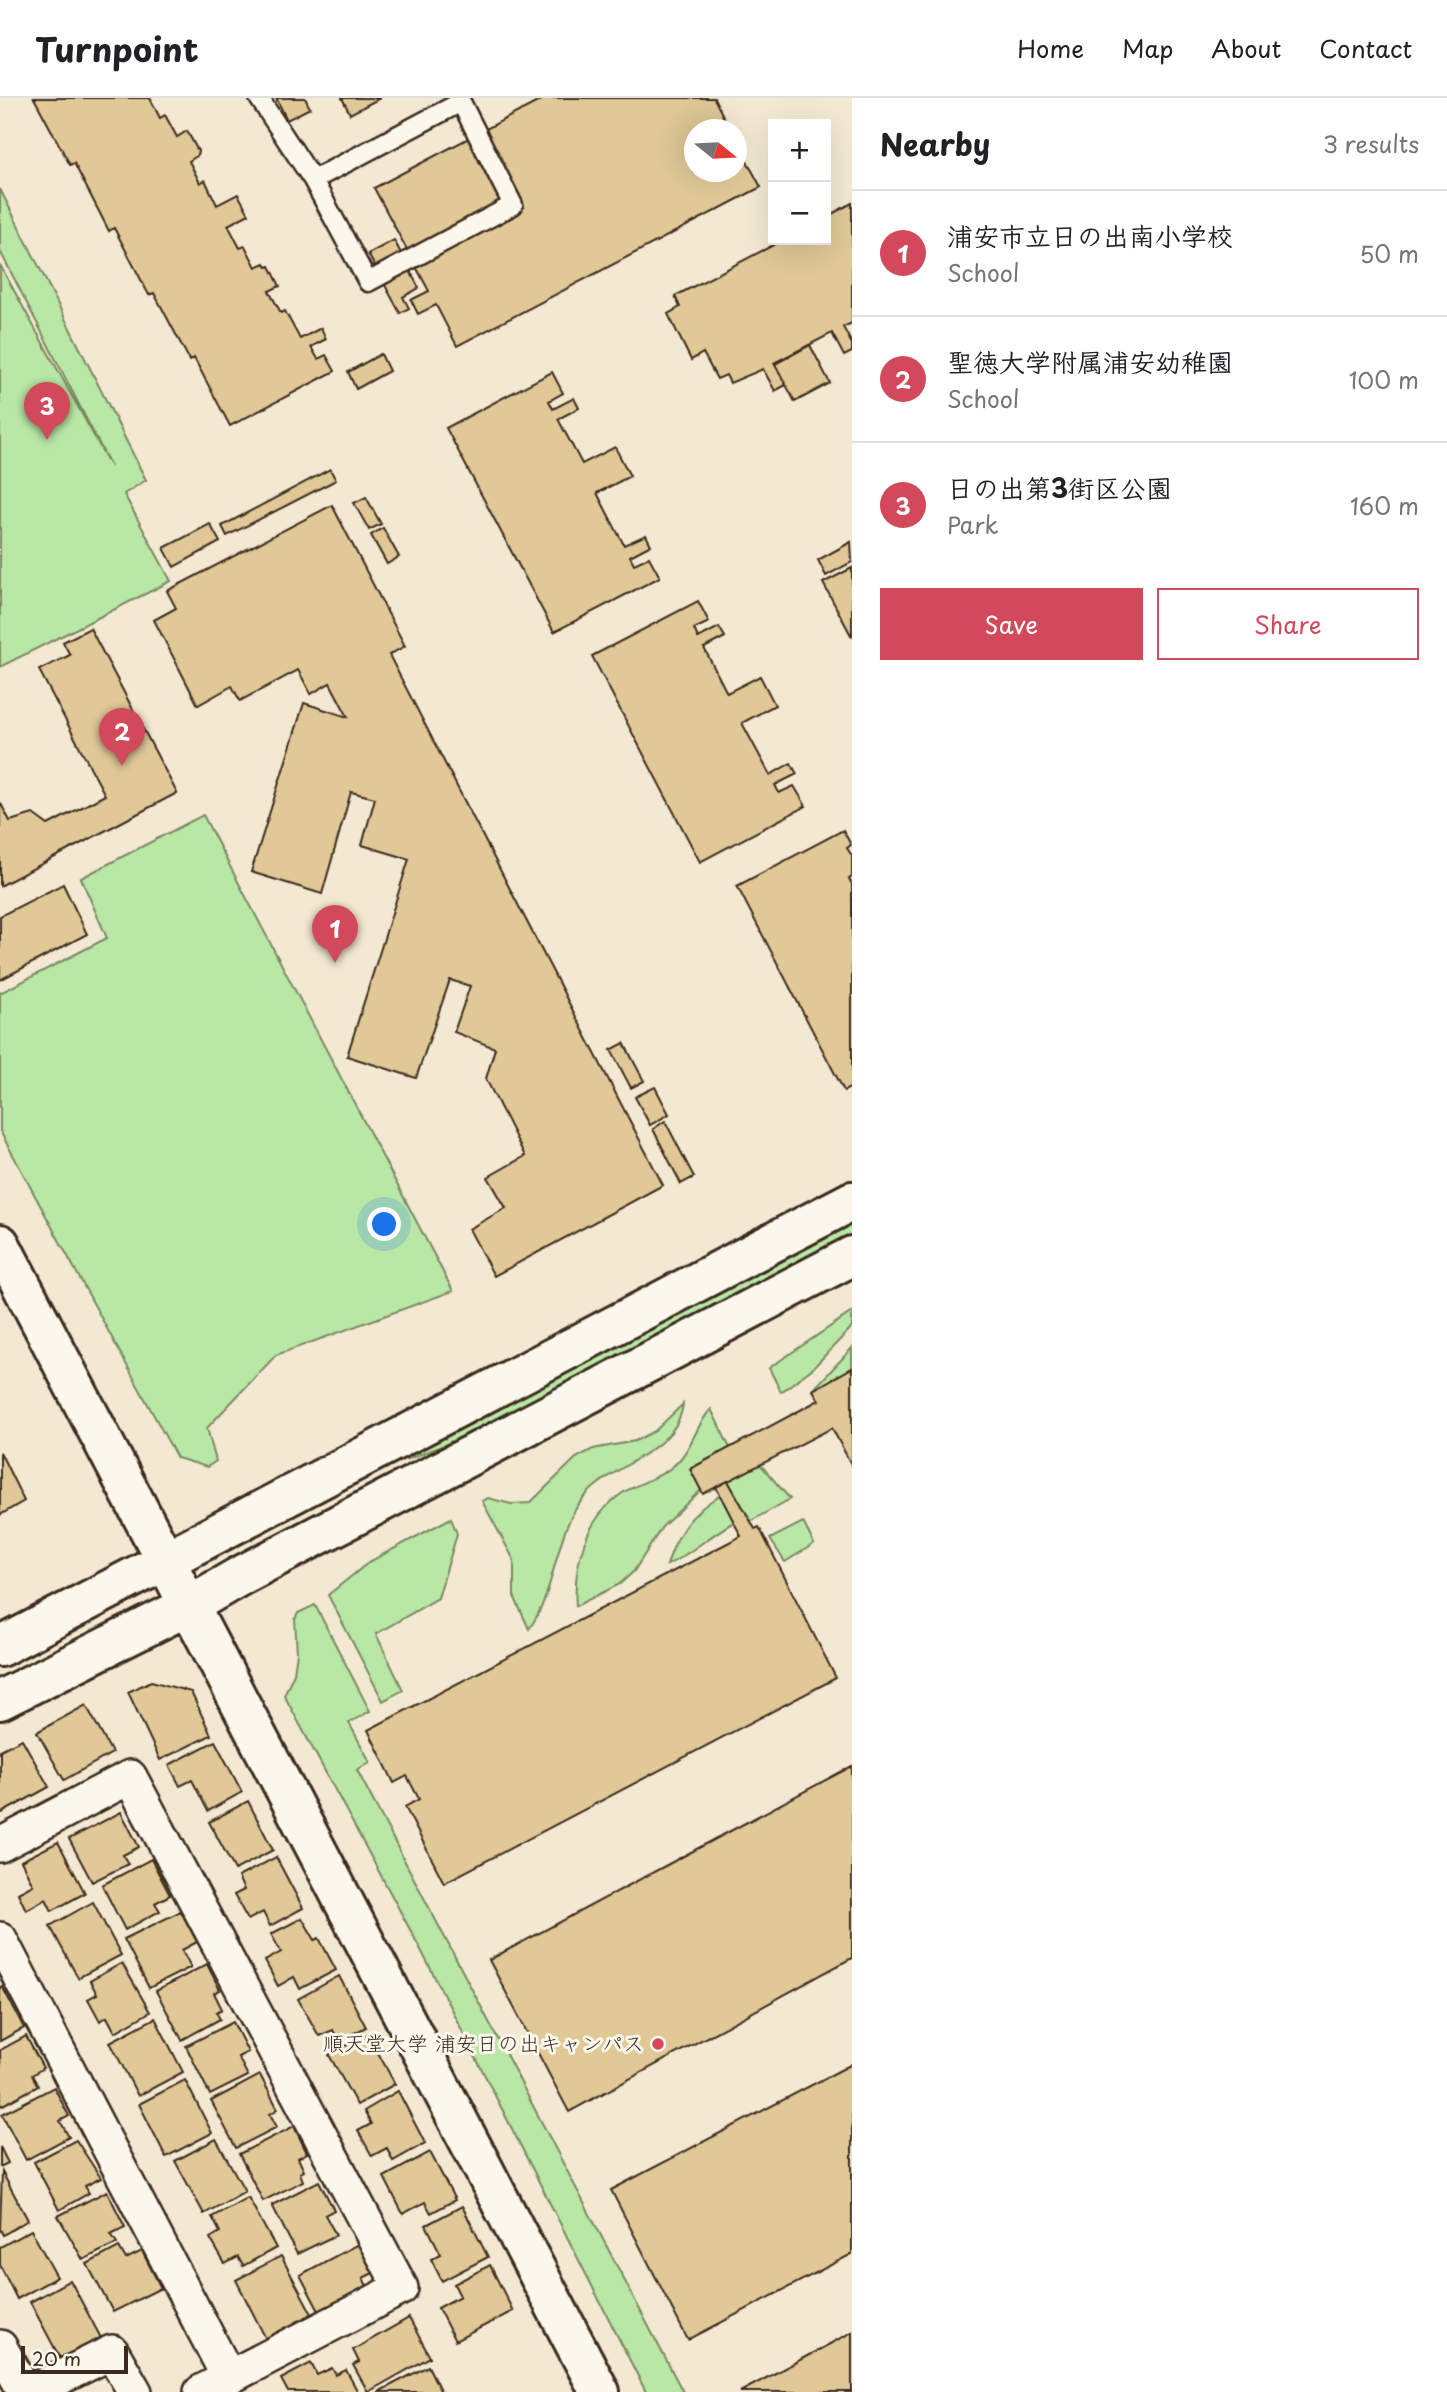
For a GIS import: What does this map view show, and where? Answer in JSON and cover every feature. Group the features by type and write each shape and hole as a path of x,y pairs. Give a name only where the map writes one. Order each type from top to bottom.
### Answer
{"street":[{"path":"0,1647 852,1201"},
{"path":"0,1244 600,2392"},
{"path":"0,1700 190,1605 240,1576 852,1256"},
{"path":"0,1845 130,1777 401,2288 215,2385 0,1939"},
{"path":"0,2347 24,2392"},
{"path":"31,2392 112,2352 135,2392"}],"lane":[{"path":"259,98 313,180 369,282 513,205 461,102 313,180"}],"green space":[{"path":"0,189 146,480 124,494 171,581 0,667 0,265 111,467 0,251"},
{"path":"203,815 453,1291 276,1355 207,1428 216,1461 207,1467 177,1458 0,1131 0,993 107,938 81,878"},
{"path":"852,1218 852,1241 520,1415 406,1460 404,1454"},
{"path":"852,1312 852,1327 813,1368 781,1392 769,1368"},
{"path":"852,1348 852,1368 813,1390"},
{"path":"683,1404 678,1420 658,1445 600,1482 576,1508 561,1541 546,1596 529,1629 514,1596 514,1560 482,1501 488,1498 511,1504 530,1503 576,1458 593,1449 635,1441 655,1431"},
{"path":"711,1409 730,1448 690,1469 701,1490 662,1527 634,1571 620,1584 576,1606 580,1558 591,1528 600,1514 624,1492 661,1474 679,1461"},
{"path":"760,1464 790,1499 751,1521 728,1481"},
{"path":"720,1495 734,1522 667,1565 686,1524"},
{"path":"451,1518 457,1534 438,1598 376,1634 403,1690 383,1701 328,1595 369,1562"},
{"path":"803,1522 814,1544 785,1562 770,1539"},
{"path":"315,1605 370,1711 349,1723 370,1762 357,1770 683,2392 646,2392 421,1950 284,1695 294,1673 297,1653 295,1619 298,1613"}],"building":[{"path":"34,98 150,98 160,118 165,115 177,137 187,131 198,151 197,156 189,161 200,183 205,180 217,205 238,194 249,214 228,225 240,248 245,246 256,267 265,263 267,267 270,266 280,286 269,291 281,313 285,311 300,339 321,328 326,339 311,347 318,359 326,355 335,371 230,426 194,358 190,361 154,293 149,295 114,228 109,231 74,163 70,165"},
{"path":"276,98 305,98 310,108 287,120"},
{"path":"342,98 380,98 350,114"},
{"path":"545,98 714,98 724,119 684,119 684,182 747,182 747,161 761,187 457,346 436,305 418,314 411,300 429,291 374,188"},
{"path":"852,203 852,323 843,327 852,344 852,352 844,356 832,333 774,363 786,385 775,391 763,369 730,383 726,375 717,379 703,353 691,360 668,314 680,307 675,296 773,245 831,245 831,214"},
{"path":"394,240 419,288 403,297 409,308 400,313 368,254"},
{"path":"810,345 830,383 795,402 775,364"},
{"path":"381,354 389,371 356,389 348,372"},
{"path":"552,372 563,393 549,401 553,409 574,398 579,408 558,419 582,464 615,447 630,476 597,493 624,545 646,535 651,545 630,556 634,564 649,557 660,577 554,632 446,428"},
{"path":"330,469 336,480 227,536 222,526"},
{"path":"366,497 381,524 369,530 354,503"},
{"path":"332,505 405,646 389,655 663,1185 494,1276 469,1229 506,1208 488,1177 525,1156 486,1079 495,1048 454,1032 470,986 450,980 416,1078 347,1056 409,859 362,845 375,798 351,792 322,894 251,872 304,703 348,717 330,683 311,694 298,670 240,701 232,686 198,705 154,620 176,608 167,591"},
{"path":"210,524 220,542 174,567 164,548"},
{"path":"383,528 399,557 387,564 371,535"},
{"path":"851,542 852,562 826,576 818,560"},
{"path":"852,568 852,637 823,583"},
{"path":"698,601 709,622 694,629 698,638 719,627 725,637 704,648 727,693 760,676 775,705 742,723 770,775 791,763 797,774 775,785 779,793 794,786 806,806 700,862 592,656"},
{"path":"90,628 177,793 0,886 0,802 10,821 33,814 48,825 105,795 39,670 70,655 63,642"},
{"path":"843,830 851,845 847,848 852,856 852,877 849,879 852,884 852,1087 844,1091 737,886"},
{"path":"63,884 87,934 0,980 0,916"},
{"path":"624,1043 644,1081 631,1088 611,1050"},
{"path":"655,1087 669,1114 650,1125 635,1097"},
{"path":"665,1121 694,1177 681,1184 653,1129"},
{"path":"852,1368 852,1466 832,1428 703,1494 690,1469 819,1400 813,1390"},
{"path":"0,1452 24,1501 0,1515"},
{"path":"728,1481 755,1529 759,1527 836,1678 444,1883 405,1807 419,1799 407,1776 394,1783 368,1730 741,1536 716,1487"},
{"path":"151,1681 191,1692 211,1735 160,1760 128,1692"},
{"path":"86,1705 112,1753 64,1780 37,1732"},
{"path":"22,1739 49,1787 0,1814 0,1750"},
{"path":"215,1741 242,1792 208,1811 192,1780 180,1786 169,1765"},
{"path":"852,1766 852,1958 569,2112 489,1960"},
{"path":"248,1801 273,1850 235,1870 209,1822"},
{"path":"121,1812 139,1847 123,1855 128,1864 92,1882 69,1839"},
{"path":"58,1842 85,1893 52,1911 46,1899 26,1910 18,1893 33,1885 21,1861"},
{"path":"276,1857 303,1908 270,1926 263,1912 248,1920 234,1895 244,1890 238,1877"},
{"path":"151,1859 170,1895 155,1903 160,1911 125,1930 102,1885"},
{"path":"93,1902 121,1955 78,1978 50,1926"},
{"path":"181,1911 197,1942 182,1950 191,1967 149,1988 124,1939"},
{"path":"302,1918 315,1940 319,1938 336,1970 300,1989 294,1977 278,1986 265,1961 281,1952 271,1934"},
{"path":"122,1963 150,2012 115,2032 107,2017 100,2021 88,1999 97,1994 90,1981"},
{"path":"207,1964 220,1990 214,1993 222,2009 216,2012 220,2019 182,2040 156,1991"},
{"path":"339,1976 366,2027 339,2041 333,2030 319,2036 298,1999"},
{"path":"2,1986 24,2028 0,2041 0,1987"},
{"path":"155,2018 183,2072 138,2096 110,2042"},
{"path":"233,2022 248,2052 238,2057 248,2076 210,2095 186,2046"},
{"path":"368,2034 395,2084 357,2105 329,2055"},
{"path":"26,2036 43,2068 32,2075 38,2086 1,2106 0,2050"},
{"path":"852,2064 852,2254 688,2340 611,2190"},
{"path":"260,2075 278,2109 270,2114 277,2127 236,2148 211,2101"},
{"path":"185,2080 212,2133 166,2157 139,2104"},
{"path":"54,2087 69,2116 60,2121 69,2137 26,2160 2,2114"},
{"path":"398,2091 425,2143 393,2161 387,2148 372,2156 358,2131 371,2124 364,2111"},
{"path":"294,2126 307,2153 298,2158 304,2171 300,2173 303,2181 263,2201 239,2154"},
{"path":"216,2139 245,2191 204,2214 175,2161"},
{"path":"76,2140 101,2178 85,2186 89,2193 59,2210 34,2162"},
{"path":"0,2147 8,2163 0,2167"},
{"path":"430,2152 455,2200 431,2213 425,2202 403,2214 384,2177"},
{"path":"2,2172 28,2220 3,2235 0,2229"},
{"path":"319,2181 334,2210 325,2215 336,2235 297,2254 272,2205"},
{"path":"107,2191 125,2227 111,2234 117,2243 83,2260 58,2216"},
{"path":"248,2197 276,2248 243,2266 238,2257 225,2264 210,2238 220,2232 212,2217"},
{"path":"462,2206 488,2257 442,2281 431,2259 441,2254 426,2225"},
{"path":"31,2230 57,2277 17,2299 0,2265 0,2247"},
{"path":"358,2244 373,2273 363,2278 368,2288 320,2313 300,2275"},
{"path":"119,2247 126,2259 142,2251 161,2288 113,2312 87,2264"},
{"path":"281,2256 312,2314 266,2339 236,2280"},
{"path":"490,2265 513,2311 455,2341 438,2308 460,2296 454,2284"},
{"path":"70,2280 101,2338 61,2360 30,2302"},
{"path":"409,2318 430,2357 368,2392 353,2365 359,2362 353,2350"},
{"path":"852,2332 852,2392 740,2392"},
{"path":"311,2363 317,2375 332,2368 336,2375 346,2370 358,2392 288,2392 281,2379"},
{"path":"428,2366 441,2392 378,2392"}],"place":[{"name":"日の出第3街区公園","path":"47,440"},
{"name":"聖徳大学附属浦安幼稚園","path":"122,766"},
{"name":"浦安市立日の出南小学校","path":"335,963"},
{"name":"順天堂大学 浦安日の出キャンパス","path":"658,2044"}]}
